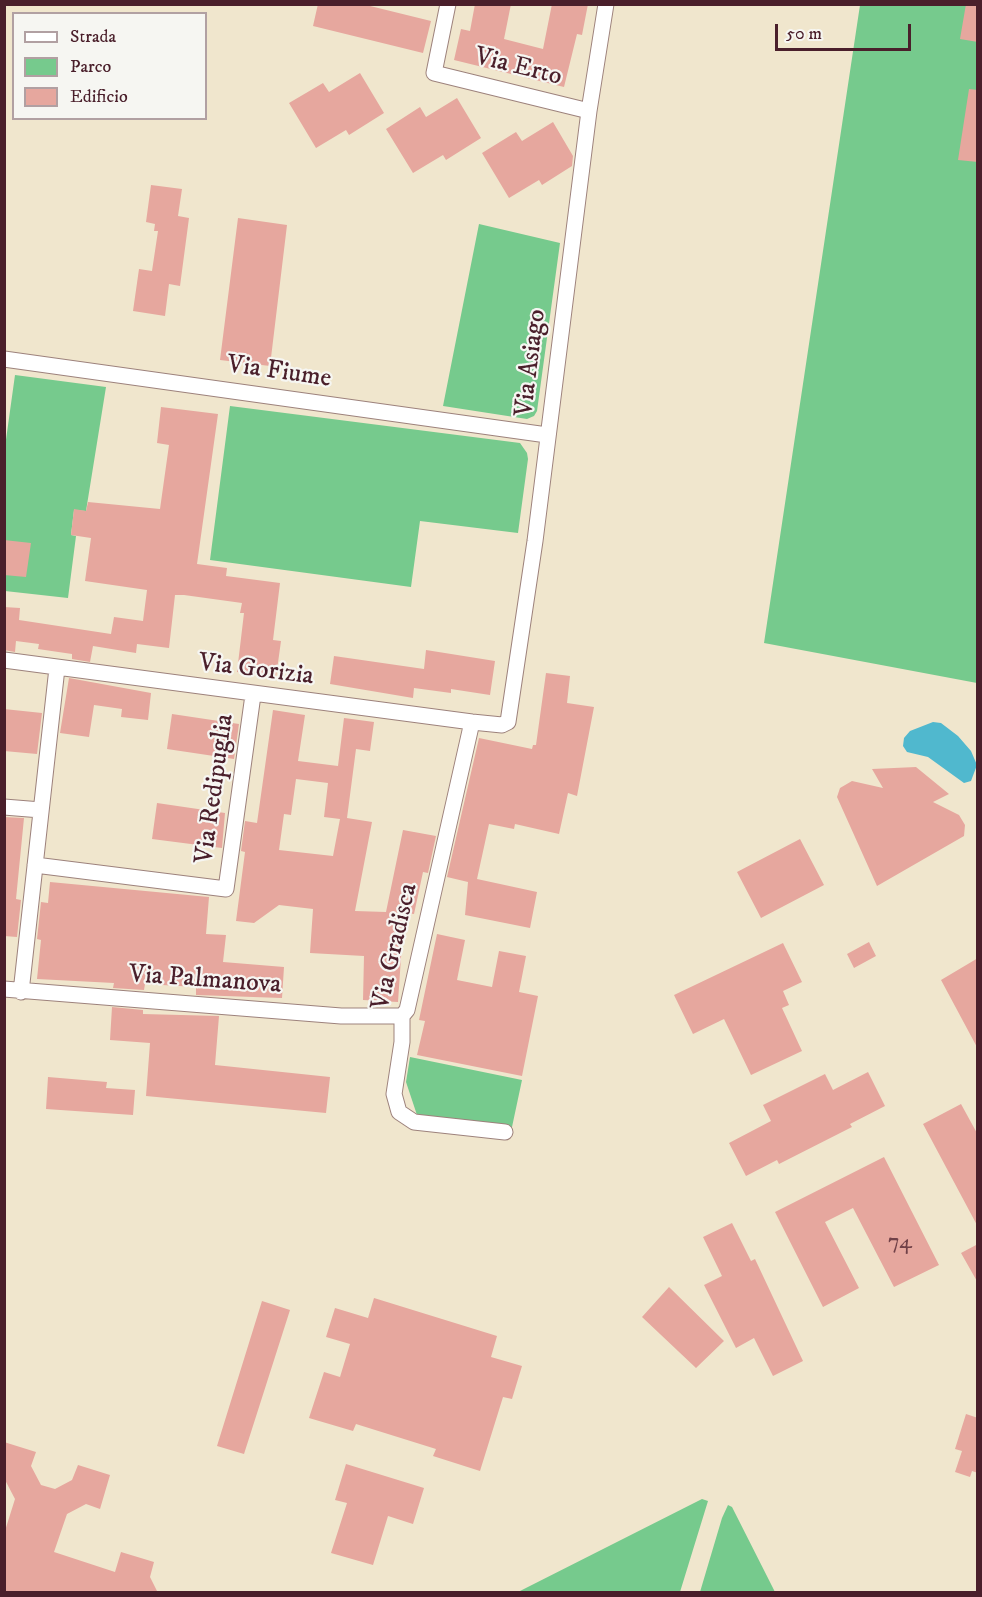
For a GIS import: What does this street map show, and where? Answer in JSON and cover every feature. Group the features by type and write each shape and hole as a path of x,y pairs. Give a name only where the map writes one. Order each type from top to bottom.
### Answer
{"street":[{"name":"Via Erto","path":"448,4 434,73 590,111"},
{"name":"Via Asiago","path":"502,725 508,722 510,716 606,4"},
{"name":"Via Fiume","path":"4,358 548,435"},
{"name":"Via Gorizia","path":"4,660 253,695 502,725"},
{"path":"21,992 57,668"},
{"name":"Via Redipuglia","path":"35,865 226,889 253,695"},
{"name":"Via Gradisca","path":"472,722 407,1010 402,1016 402,1042 394,1094 399,1112 414,1122 505,1132"},
{"path":"4,807 41,810"},
{"name":"Via Palmanova","path":"4,989 341,1016 402,1016"}],"green space":[{"path":"860,5 977,5 977,683 764,643"},
{"path":"479,224 560,243 537,411 534,416 527,419 443,406"},
{"path":"15,375 106,387 86,511 74,510 71,535 76,536 68,598 5,591 4,454"},
{"path":"230,406 520,443 528,459 518,533 420,521 411,587 210,560"},
{"path":"410,1057 522,1080 512,1127 418,1118 406,1082"},
{"path":"702,1499 708,1501 680,1592 518,1592"},
{"path":"728,1505 732,1507 775,1592 700,1592"}],"water":[{"path":"933,722 941,723 958,736 971,751 977,765 971,781 964,783 928,757 907,752 903,746 904,738 910,731"}],"building":[{"path":"318,4 362,4 431,21 423,53 313,26"},
{"path":"475,4 511,4 504,39 543,49 552,4 588,4 582,35 577,34 564,87 454,60 461,29 470,31"},
{"path":"966,4 978,4 978,42 960,39"},
{"path":"360,73 384,113 349,135 346,130 316,148 289,103 323,83 329,92"},
{"path":"969,89 978,90 978,162 958,160"},
{"path":"457,98 481,138 446,160 443,155 413,173 386,129 420,107 426,117"},
{"path":"553,122 573,156 572,166 542,185 539,180 509,198 482,153 516,132 522,141"},
{"path":"151,185 182,189 178,216 189,218 180,286 169,284 165,316 133,311 139,269 152,271 158,231 154,231 155,224 146,222"},
{"path":"238,218 287,225 270,366 220,360"},
{"path":"161,407 218,414 197,564 227,568 226,576 280,583 273,640 281,641 276,677 237,672 244,613 240,613 242,603 184,595 175,595 169,648 137,644 136,653 93,646 90,662 72,659 72,654 38,649 39,644 16,641 15,652 4,650 4,607 20,608 19,620 111,634 114,617 143,621 147,590 85,581 91,538 71,535 74,509 86,511 88,502 160,509 169,445 157,443"},
{"path":"4,540 31,543 26,577 4,575"},
{"path":"426,650 495,661 490,695 451,689 451,693 414,688 413,698 330,684 334,656 424,669"},
{"path":"546,673 570,676 567,703 594,707 577,796 568,793 559,834 515,824 514,829 489,824 477,879 537,892 530,928 465,915 468,882 447,877 479,738 532,749 533,745 536,745"},
{"path":"69,678 151,693 148,720 121,717 122,709 94,705 89,737 60,733"},
{"path":"4,709 42,713 37,754 4,751"},
{"path":"273,710 305,715 298,761 338,766 344,718 374,722 370,751 356,749 347,818 372,822 355,911 386,912 403,830 436,836 428,873 423,872 414,914 404,913 398,1002 363,1000 364,956 310,953 313,909 279,905 254,923 236,921 245,852 241,851 245,821 257,823","holes":["296,779 328,783 324,817 340,819 333,856 279,850 284,814 291,815"]},
{"path":"172,714 239,724 234,759 167,749"},
{"path":"916,767 949,794 933,802 959,815 965,825 964,836 877,886 837,797 840,788 852,781 883,788 872,769"},
{"path":"157,803 225,813 222,848 152,839"},
{"path":"4,817 24,818 16,899 21,900 17,937 4,936"},
{"path":"800,839 824,885 761,918 737,872"},
{"path":"50,882 209,897 206,934 226,935 223,962 284,967 282,998 196,995 196,987 145,984 144,990 113,988 114,983 37,979 41,940 37,939 41,902 48,903"},
{"path":"437,934 465,940 457,980 492,987 499,951 526,956 519,992 538,996 522,1076 417,1055 425,1021 419,1020"},
{"path":"869,942 876,956 854,968 847,954"},
{"path":"783,943 802,982 783,991 789,1005 782,1008 802,1051 751,1075 724,1019 693,1034 674,995"},
{"path":"978,958 978,1049 941,980"},
{"path":"112,1007 143,1010 143,1014 219,1016 215,1065 330,1077 326,1113 146,1096 150,1043 110,1040"},
{"path":"868,1072 885,1106 850,1124 852,1127 779,1164 777,1160 746,1176 729,1143 771,1121 763,1105 825,1074 833,1090"},
{"path":"48,1077 107,1082 106,1088 135,1090 133,1115 46,1109"},
{"path":"961,1104 978,1135 978,1227 923,1124"},
{"path":"884,1157 939,1265 894,1287 853,1208 825,1222 859,1288 823,1307 775,1212"},
{"path":"732,1223 751,1261 755,1259 803,1361 773,1376 754,1338 736,1348 704,1285 722,1276 703,1237"},
{"path":"978,1244 978,1283 961,1253"},
{"path":"669,1287 724,1341 696,1368 642,1317"},
{"path":"374,1298 497,1336 491,1357 522,1366 512,1399 503,1397 480,1471 433,1456 436,1449 356,1424 353,1431 309,1418 324,1372 340,1377 350,1344 326,1337 335,1308 368,1318"},
{"path":"262,1301 290,1310 244,1454 217,1446"},
{"path":"966,1414 978,1418 978,1473 972,1471 970,1477 955,1472 962,1451 955,1449"},
{"path":"4,1442 36,1452 31,1466 41,1485 55,1489 72,1480 78,1465 110,1475 100,1509 86,1504 67,1514 54,1552 115,1572 121,1552 154,1562 150,1577 158,1593 4,1593 4,1534 15,1499 4,1478"},
{"path":"346,1464 424,1488 413,1524 388,1516 373,1565 331,1553 347,1503 335,1500"}]}
